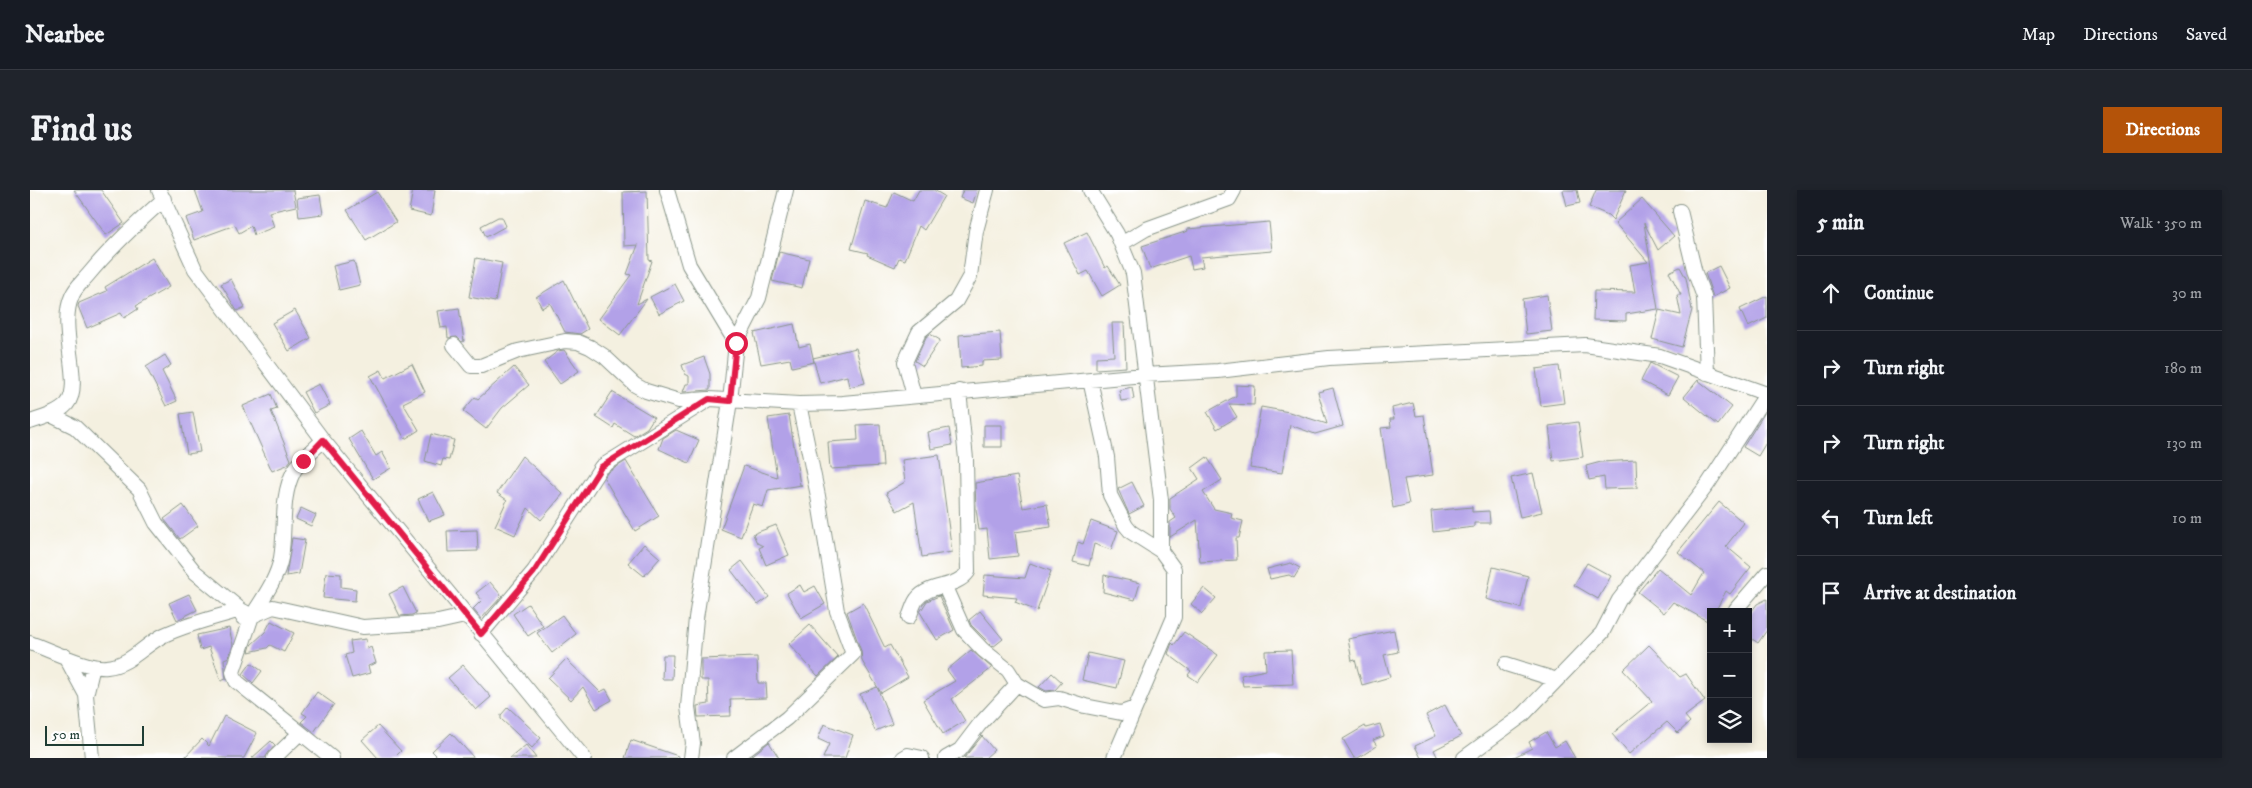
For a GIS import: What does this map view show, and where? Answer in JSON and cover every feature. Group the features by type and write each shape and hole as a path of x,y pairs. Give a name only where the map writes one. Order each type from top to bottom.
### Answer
{"street":[{"path":"667,190 689,265 736,343"},
{"path":"691,758 693,743 688,707 696,618 730,401 736,343 760,298 786,190"},
{"path":"914,396 905,362 919,332 956,301 970,276 976,231 987,190"},
{"path":"1090,190 1121,244 1133,273 1144,375 1161,500 1161,550"},
{"path":"1121,244 1146,229 1229,199 1234,190"},
{"path":"57,418 68,403 74,381 66,328 72,294 161,195 196,269 323,440 584,758"},
{"path":"1680,211 1695,273 1704,297 1707,373"},
{"path":"454,345 471,366 481,366 518,351 565,341 578,342 604,356 635,385 646,391 679,401 709,399 799,404 914,396 1144,375 1218,371 1329,358 1585,345 1660,356 1767,393 1708,484 1618,600 1602,633 1523,715 1464,758"},
{"path":"1090,380 1107,457 1110,495 1131,532 1161,550 1174,569 1174,616 1114,758"},
{"path":"910,617 916,599 924,592 945,587 964,577 968,572 966,459 960,391"},
{"path":"481,634 534,572 601,467 709,399"},
{"path":"734,758 787,718 853,654 837,611 818,496 799,404"},
{"path":"30,422 57,418 75,427 139,489 156,524 195,572 247,613"},
{"path":"323,440 295,469 290,481 284,513 281,557 276,574 247,613 246,633 233,676 332,758"},
{"path":"1737,608 1767,573"},
{"path":"945,587 964,630 983,650 1008,670 1016,684 1044,700 1059,698 1085,706 1121,713 1135,708"},
{"path":"30,643 93,666 107,667 125,662 149,643 166,634 274,606 363,627 438,622 466,616"},
{"path":"65,656 86,695"},
{"path":"1506,664 1557,680"},
{"path":"92,758 86,695 93,666"},
{"path":"946,758 960,750 979,725 1016,684"},
{"path":"274,758 300,733"},
{"path":"903,758 908,755 922,758"}],"building":[{"path":"74,190 101,190 124,223 106,235"},
{"path":"195,190 293,190 296,206 269,212 274,227 254,235 251,226 239,233 235,225 194,240 186,218 203,212"},
{"path":"413,190 435,190 431,216 409,211"},
{"path":"919,190 934,190 944,196 924,230 919,226 905,260 899,258 895,267 867,255 868,253 851,249 865,201 887,208 894,192 913,201"},
{"path":"963,190 977,190 973,203 960,198"},
{"path":"1563,190 1577,190 1580,203 1567,206"},
{"path":"1596,190 1626,190 1613,220 1608,215 1589,207"},
{"path":"647,191 649,260 652,261 637,304 647,299 620,335 599,319 631,275 627,274 638,245 624,246 623,192"},
{"path":"377,192 396,222 366,240 347,210"},
{"path":"320,195 323,214 299,217 297,198"},
{"path":"1642,199 1674,236 1658,250 1644,223 1658,309 1626,314 1626,321 1593,320 1594,291 1635,292 1630,265 1648,262 1615,223"},
{"path":"498,217 502,217 506,226 486,237 481,226"},
{"path":"1269,222 1272,251 1201,257 1203,267 1192,269 1189,256 1150,269 1142,246 1188,231 1187,229"},
{"path":"1087,232 1105,268 1108,266 1120,285 1102,296 1088,271 1080,275 1064,243"},
{"path":"779,252 809,259 802,288 772,281"},
{"path":"152,258 169,287 136,306 138,309 124,318 121,313 87,328 78,306 79,303 107,291 105,287"},
{"path":"476,258 502,263 495,302 469,297"},
{"path":"354,261 360,285 339,290 333,266"},
{"path":"1719,266 1730,288 1713,297 1705,273"},
{"path":"1680,267 1686,278 1692,310 1682,347 1652,339 1659,310 1681,315 1677,295 1681,295 1669,272"},
{"path":"231,279 245,307 237,311 221,284"},
{"path":"564,280 588,329 580,334 565,332 550,303 542,308 536,297"},
{"path":"675,284 684,301 659,314 650,297"},
{"path":"1547,295 1552,331 1526,334 1522,299"},
{"path":"1767,296 1767,318 1748,327 1740,309"},
{"path":"459,308 464,341 462,342 457,337 448,338 447,327 441,328 438,311"},
{"path":"295,310 311,338 289,351 272,323"},
{"path":"1112,323 1124,323 1126,367 1096,369 1096,357 1114,356"},
{"path":"794,324 799,347 810,344 814,362 792,367 790,359 761,364 754,333"},
{"path":"1000,332 1002,360 982,361 982,366 961,368 959,335"},
{"path":"930,334 940,340 923,366 915,361 926,337"},
{"path":"856,348 865,383 849,387 847,376 820,383 813,358"},
{"path":"564,350 579,371 560,384 544,362 558,351"},
{"path":"165,355 171,365 162,371 177,401 166,406 146,367"},
{"path":"704,357 710,374 710,390 683,392 686,384 689,384 689,376 685,374 682,365"},
{"path":"1650,363 1678,377 1668,395 1641,381"},
{"path":"412,364 425,392 403,403 419,430 405,439 370,376 381,370 385,378"},
{"path":"1559,366 1564,403 1541,406 1536,369"},
{"path":"514,367 529,385 502,408 486,429 463,411 475,397 478,399"},
{"path":"1698,380 1732,407 1718,425 1684,397"},
{"path":"319,384 330,405 314,413 303,392"},
{"path":"1236,385 1255,386 1254,405 1229,404 1237,417 1217,429 1207,412 1236,396"},
{"path":"1132,387 1134,399 1121,401 1119,390"},
{"path":"1333,388 1343,426 1315,434 1290,425 1282,473 1250,468 1261,407 1289,412 1327,424 1318,392"},
{"path":"612,392 654,417 647,428 634,436 615,424 613,428 596,417"},
{"path":"271,394 277,409 271,411 291,460 287,465 272,471 243,406"},
{"path":"1413,403 1416,416 1424,415 1433,475 1404,479 1409,504 1393,508 1381,428 1391,427 1390,419 1394,419 1392,408"},
{"path":"1767,409 1767,441 1758,456 1743,447"},
{"path":"193,412 200,452 187,454 180,414"},
{"path":"789,415 800,485 802,485 768,490 763,507 753,504 741,537 721,529 744,466 777,477 768,418"},
{"path":"1578,422 1583,457 1553,461 1549,426"},
{"path":"880,424 883,466 830,469 828,442 858,440 857,425"},
{"path":"984,425 1002,425 1002,447 984,447"},
{"path":"949,428 952,445 931,449 928,432"},
{"path":"676,430 699,440 689,463 659,449 663,438"},
{"path":"361,431 376,456 382,452 391,468 373,479 349,439"},
{"path":"431,434 454,440 449,460 443,459 441,466 425,461"},
{"path":"939,455 952,552 922,557 914,502 897,511 886,493 905,482 902,460"},
{"path":"522,456 563,494 541,520 528,508 515,535 495,526 507,500 497,493"},
{"path":"1207,457 1222,480 1203,492 1214,509 1232,513 1231,518 1243,521 1239,538 1236,538 1237,560 1200,562 1197,520 1170,537 1170,522 1176,518 1170,509 1170,498 1199,479 1192,468"},
{"path":"1636,460 1637,488 1605,489 1604,477 1589,480 1586,466 1601,462"},
{"path":"626,461 659,516 635,531 604,478 607,473"},
{"path":"1533,473 1542,512 1520,517 1511,478"},
{"path":"1017,476 1023,508 1047,504 1051,527 1015,532 1018,556 990,559 987,529 979,530 975,483"},
{"path":"1132,482 1144,506 1129,514 1118,489"},
{"path":"433,492 445,515 429,521 418,499"},
{"path":"1719,502 1744,523 1726,546 1751,567 1730,594 1726,591 1717,608 1707,608 1707,621 1673,602 1664,613 1638,592 1658,568 1691,595 1704,573 1678,552"},
{"path":"183,505 198,526 180,539 164,519"},
{"path":"1472,507 1472,512 1489,511 1490,523 1474,523 1474,527 1433,532 1431,511"},
{"path":"301,508 316,515 311,526 296,519"},
{"path":"1091,521 1118,531 1111,550 1094,544 1089,566 1073,562 1078,542 1083,544"},
{"path":"776,525 789,555 766,565 759,548 763,546 757,543 753,534"},
{"path":"477,530 478,551 448,552 447,531"},
{"path":"292,538 305,540 299,574 286,576"},
{"path":"644,544 660,558 644,576 628,563"},
{"path":"742,561 769,597 758,605 731,570"},
{"path":"1030,563 1051,571 1037,611 1015,602 1017,598 983,595 985,575 1025,578"},
{"path":"1291,563 1300,568 1294,578 1289,575 1270,579 1267,569"},
{"path":"1587,563 1611,576 1598,599 1574,585"},
{"path":"1493,567 1528,576 1521,608 1486,599"},
{"path":"326,573 341,574 341,587 356,589 355,601 323,598"},
{"path":"1104,575 1140,583 1135,600 1103,592"},
{"path":"490,582 502,596 481,619 473,609 482,600 476,593"},
{"path":"800,585 804,592 815,586 825,604 801,618 787,593"},
{"path":"403,587 416,613 412,615 400,616 389,594"},
{"path":"1204,588 1216,598 1202,614 1191,604"},
{"path":"189,594 197,610 177,620 169,603"},
{"path":"939,596 954,630 937,640 920,612 927,601"},
{"path":"1767,599 1767,630 1758,643 1752,639 1752,611 1757,604"},
{"path":"863,603 885,648 890,645 908,677 881,693 862,661 861,651 847,612"},
{"path":"528,604 543,626 528,636 513,614"},
{"path":"980,611 1003,639 993,647 971,625 969,620"},
{"path":"562,615 576,634 552,653 537,633"},
{"path":"271,621 294,633 284,652 270,645 267,648 249,652 251,645 265,632"},
{"path":"810,625 838,657 818,676 789,644"},
{"path":"229,628 233,645 229,657 224,659 226,679 221,681 209,647 200,650 197,635"},
{"path":"1394,630 1398,652 1384,655 1390,677 1362,685 1355,660 1352,661 1348,639"},
{"path":"1184,632 1218,655 1198,682 1188,675 1191,671 1168,654 1172,643 1174,645"},
{"path":"366,639 367,649 371,647 376,663 368,666 370,673 352,678 345,655 352,653 350,641"},
{"path":"1649,645 1680,677 1686,674 1705,701 1685,716 1690,722 1678,733 1667,722 1629,754 1612,734 1652,701 1623,670"},
{"path":"971,650 992,668 952,699 965,721 943,734 923,700 955,681 947,670"},
{"path":"1291,650 1293,684 1243,686 1241,675 1266,670 1265,651"},
{"path":"1088,653 1124,661 1117,688 1082,680"},
{"path":"663,655 673,655 672,679 662,679"},
{"path":"757,657 758,683 766,683 767,698 730,699 731,716 698,717 697,706 709,704 708,680 701,680 701,659"},
{"path":"566,659 600,692 606,689 612,700 596,709 583,687 571,700 548,678"},
{"path":"251,663 262,671 253,683 243,674"},
{"path":"463,665 491,697 476,710 448,678"},
{"path":"1052,673 1062,682 1055,690 1046,691 1039,687"},
{"path":"877,687 892,724 875,731 860,694"},
{"path":"317,692 334,704 314,732 301,722 307,716 302,713"},
{"path":"1445,705 1461,736 1434,750 1438,758 1421,758 1415,746 1436,736 1426,715"},
{"path":"508,707 541,738 532,748 501,719 501,715"},
{"path":"224,716 257,733 244,758 184,758 202,739 209,746"},
{"path":"824,724 853,735 845,758 823,758 829,744 818,739"},
{"path":"1380,724 1384,736 1373,740 1377,746 1358,758 1354,758 1343,739 1365,726 1366,728"},
{"path":"378,726 401,751 394,758 378,758 362,740"},
{"path":"1546,732 1555,747 1565,741 1575,758 1512,758 1532,748 1529,742"},
{"path":"451,733 474,758 439,758 432,751"},
{"path":"982,736 994,750 985,758 964,758"},
{"path":"631,740 678,756 678,758 625,758"},
{"path":"271,741 275,745 265,758 252,758"},
{"path":"769,742 779,758 749,758"},
{"path":"526,745 536,758 510,758"}],"route":[{"path":"303,461 323,440 481,634 534,572 601,467 709,399 730,401 736,343"}]}
